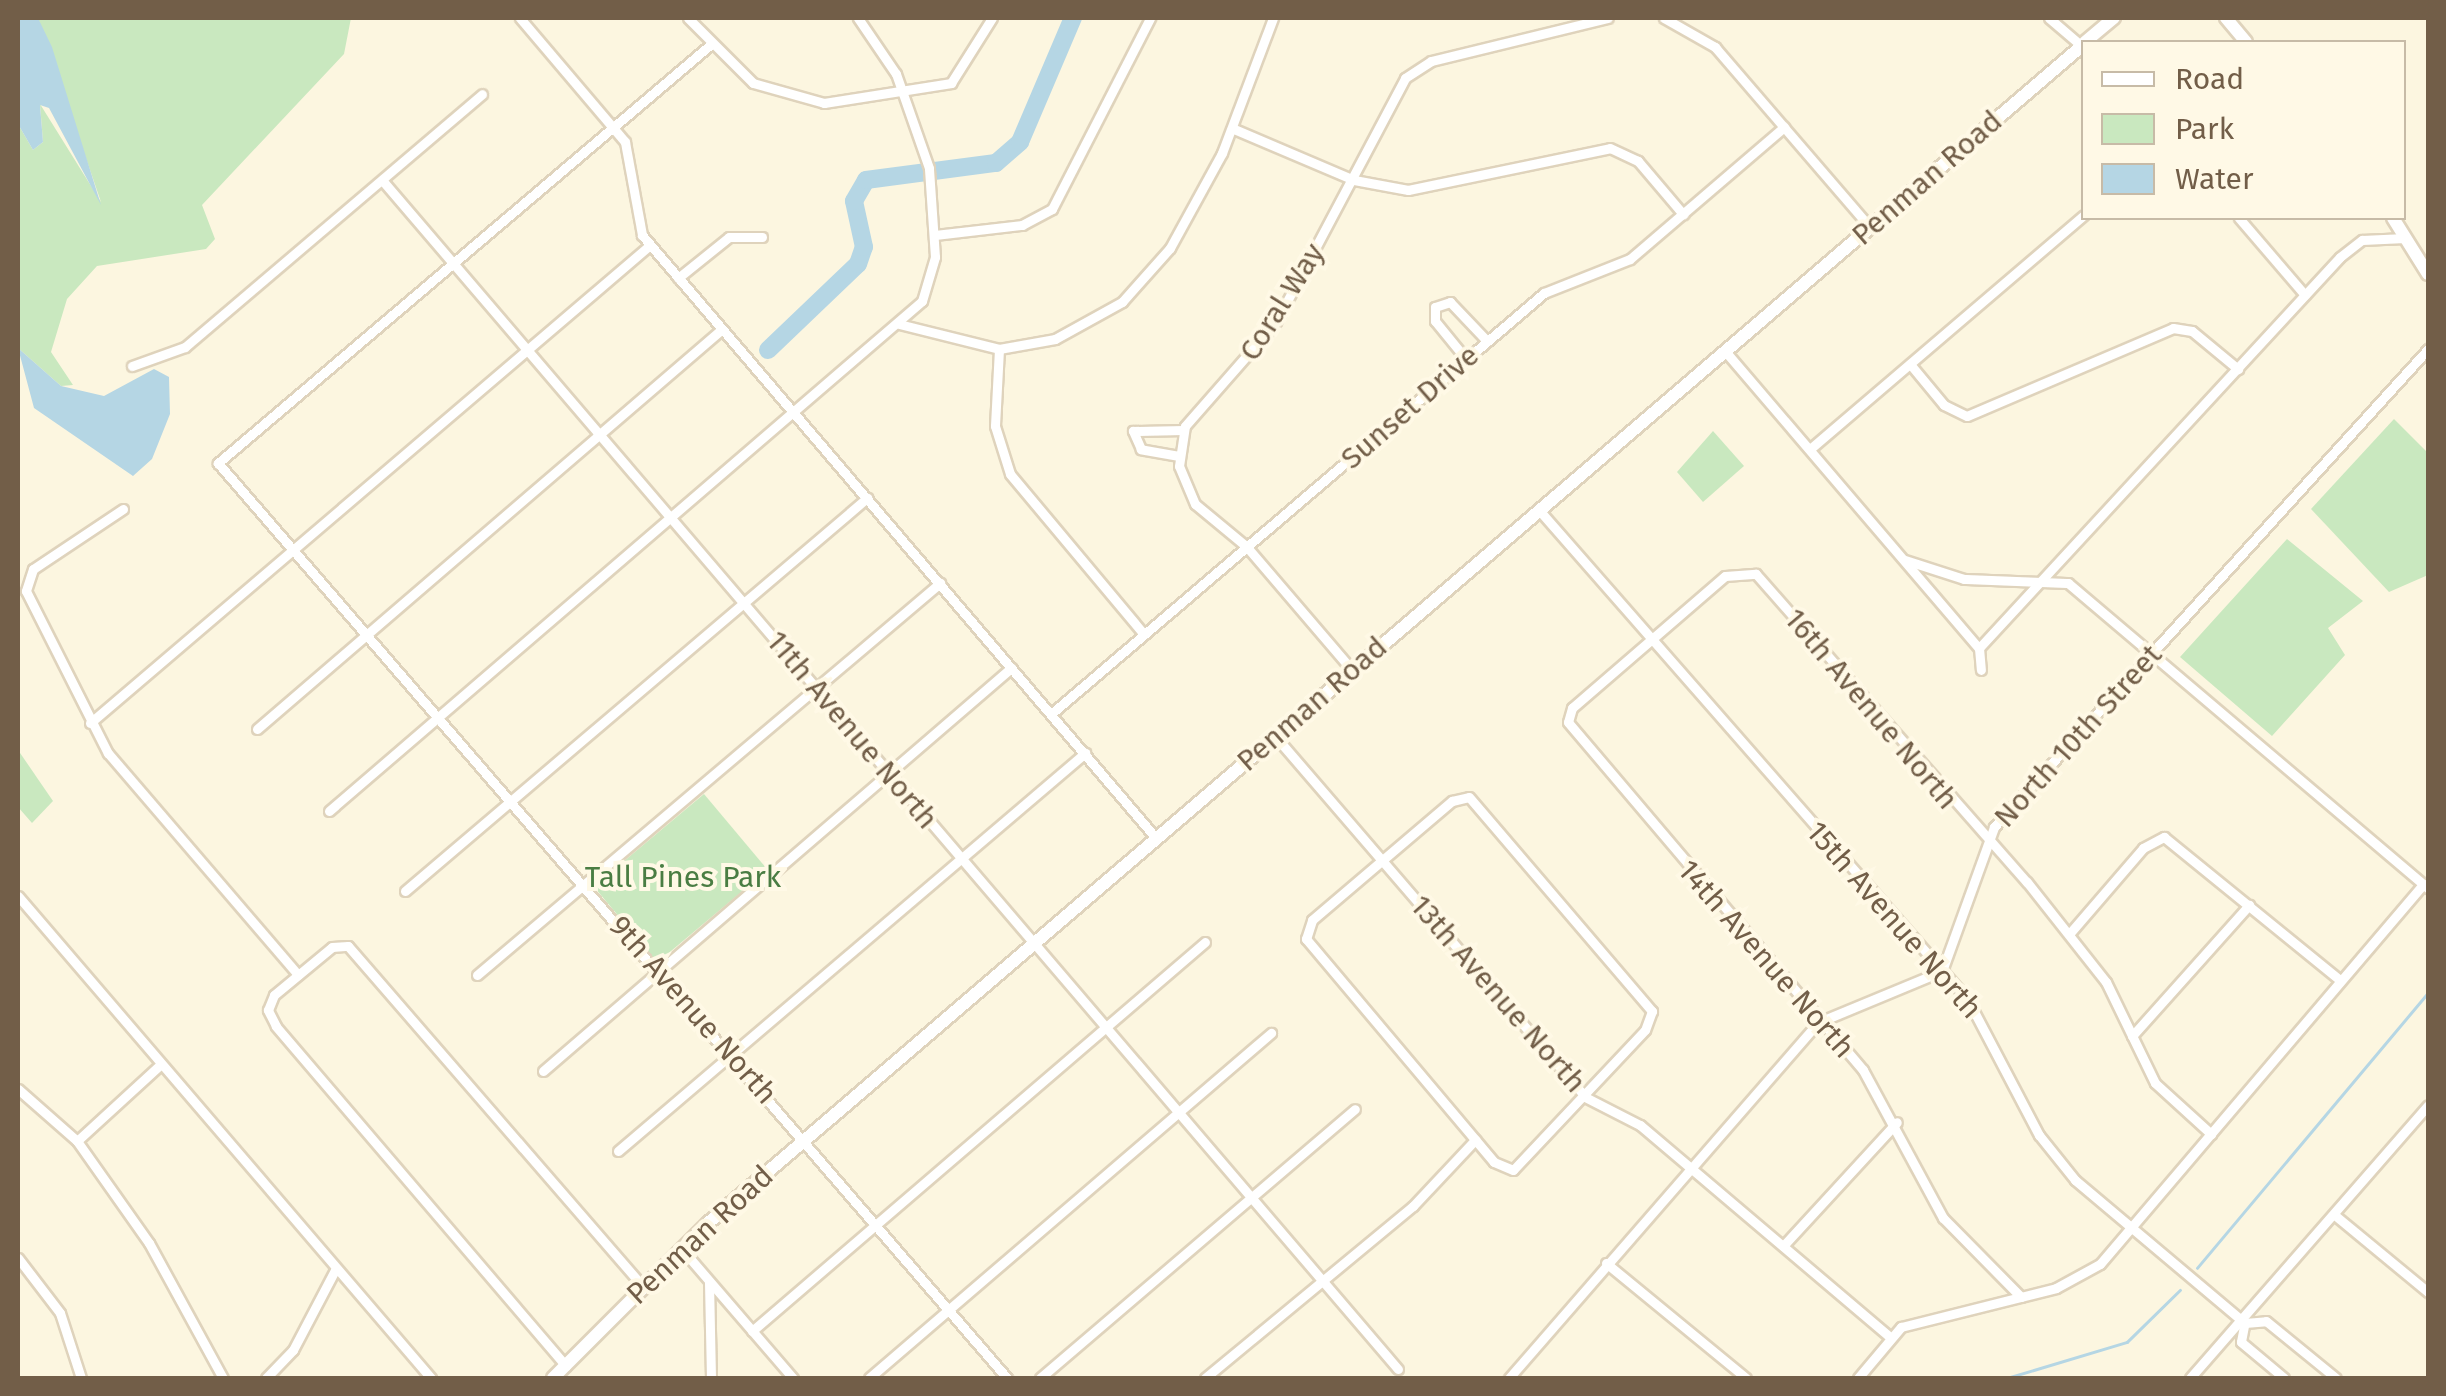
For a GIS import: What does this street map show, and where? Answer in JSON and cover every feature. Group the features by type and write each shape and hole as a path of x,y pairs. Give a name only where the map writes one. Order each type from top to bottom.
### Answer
{"street":[{"path":"520,18 614,128 630,156 634,222 650,245 1156,838"},
{"path":"688,18 710,45 777,96 824,103 904,93 963,74 992,18"},
{"path":"329,811 899,324 931,285 935,235 929,168 904,93 858,18"},
{"path":"935,235 1022,225 1052,209 1150,18"},
{"path":"899,324 999,349 1074,332 1147,280 1234,129 1273,18"},
{"name":"Coral Way","path":"1352,670 1247,547 1195,504 1179,456 1184,430 1276,322 1354,180 1388,99 1418,69 1608,18"},
{"path":"1664,18 1715,47 1870,227"},
{"path":"2048,18 2081,43"},
{"name":"Penman Road","path":"2089,40 2114,18"},
{"path":"2226,18 2244,40"},
{"path":"454,263 710,45"},
{"name":"Penman Road","path":"553,1378 681,1248 804,1140 2081,47"},
{"path":"132,366 185,347 482,94"},
{"name":"Sunset Drive","path":"1051,714 1544,293 1618,266 1784,127"},
{"path":"1234,129 1354,180 1427,188 1610,148 1647,170 1683,214"},
{"name":"11th Avenue North","path":"382,180 1398,1369"},
{"path":"1810,449 2081,217"},
{"path":"2241,220 2305,295"},
{"path":"2395,220 2428,274"},
{"path":"678,278 729,237 762,237"},
{"path":"1979,648 2305,295 2362,240 2404,238"},
{"path":"90,723 650,245"},
{"name":"9th Avenue North","path":"454,263 218,463 1007,1378"},
{"path":"1466,359 1434,321 1435,307 1450,302 1487,341"},
{"path":"1910,364 1944,405 1967,416 2173,328 2192,331 2238,369"},
{"path":"257,729 722,330"},
{"path":"999,349 995,426 1010,474 1144,634"},
{"name":"North 10th Street","path":"1942,971 1986,844 2150,654 2428,349"},
{"path":"1725,351 1979,648 1981,670"},
{"path":"1179,456 1140,450 1133,431 1184,430"},
{"path":"405,892 867,498"},
{"path":"123,509 26,578 90,723 298,975"},
{"name":"15th Avenue North","path":"1539,510 1985,1022 2056,1158 2245,1323 2266,1320 2336,1378"},
{"path":"1858,1378 1888,1335 2021,1297 2090,1271 2133,1228 2340,980 2426,886 2068,582 2045,575 1982,582 1905,560"},
{"name":"16th Avenue North","path":"1650,640 1733,571 1756,574 1986,844 2070,932 2132,1036 2155,1083 2211,1134"},
{"path":"477,975 940,583"},
{"name":"14th Avenue North","path":"1650,640 1568,722 1819,1022 1897,1122 1944,1218 2021,1297"},
{"path":"543,1071 1012,668"},
{"name":"13th Avenue North","path":"1274,736 1585,1096 1689,1168 1888,1335"},
{"path":"618,1151 1085,753"},
{"path":"1460,798 1477,801 1652,1011 1585,1096 1513,1170 1475,1140 1306,939 1312,920 1460,798"},
{"path":"2070,932 2164,837 2340,980"},
{"path":"18,896 335,1270 432,1378"},
{"path":"2132,1036 2249,905"},
{"path":"752,1331 1205,942"},
{"path":"566,1366 270,1018 270,1002 298,975 348,946 642,1286"},
{"path":"1509,1378 1819,1022 1942,971"},
{"path":"869,1378 1271,1033"},
{"path":"77,1141 160,1065"},
{"path":"18,1089 77,1141 178,1286 223,1378"},
{"path":"2190,1378 2245,1323 2428,1105"},
{"path":"1040,1378 1355,1109"},
{"path":"1783,1246 1897,1122"},
{"path":"1205,1378 1323,1280 1475,1140"},
{"path":"2336,1217 2428,1292"},
{"path":"681,1248 793,1378"},
{"path":"18,1258 60,1314 81,1378"},
{"path":"1606,1263 1746,1378"},
{"path":"266,1378 293,1350 335,1270"},
{"path":"710,1282 710,1378"},
{"name":"15th Avenue North","path":"2245,1323 2241,1342 2284,1378"}],"green space":[{"path":"38,18 351,18 344,54 202,205 215,239 206,249 97,266 67,299 51,352 73,385 61,386 18,348 18,124 33,150 43,142 40,104 101,202"},
{"path":"2394,419 2428,453 2428,575 2389,592 2311,509"},
{"path":"1713,431 1744,466 1703,502 1677,472"},
{"path":"2287,539 2363,601 2328,628 2345,655 2272,736 2180,657"},
{"path":"18,750 53,801 32,823 18,807"},
{"name":"Tall Pines Park","path":"704,794 768,870 657,962 594,887"}],"water":[{"path":"18,18 38,18 52,47 101,205 49,108 40,105 43,142 33,150 18,124"},
{"path":"18,348 61,386 104,396 154,369 169,377 170,414 152,459 133,476 34,408"}],"waterway":[{"path":"768,350 858,264 864,247 854,201 866,180 996,163 1020,142 1073,18"},
{"path":"2197,1268 2428,993"},
{"path":"2007,1378 2127,1342 2180,1290"}]}
